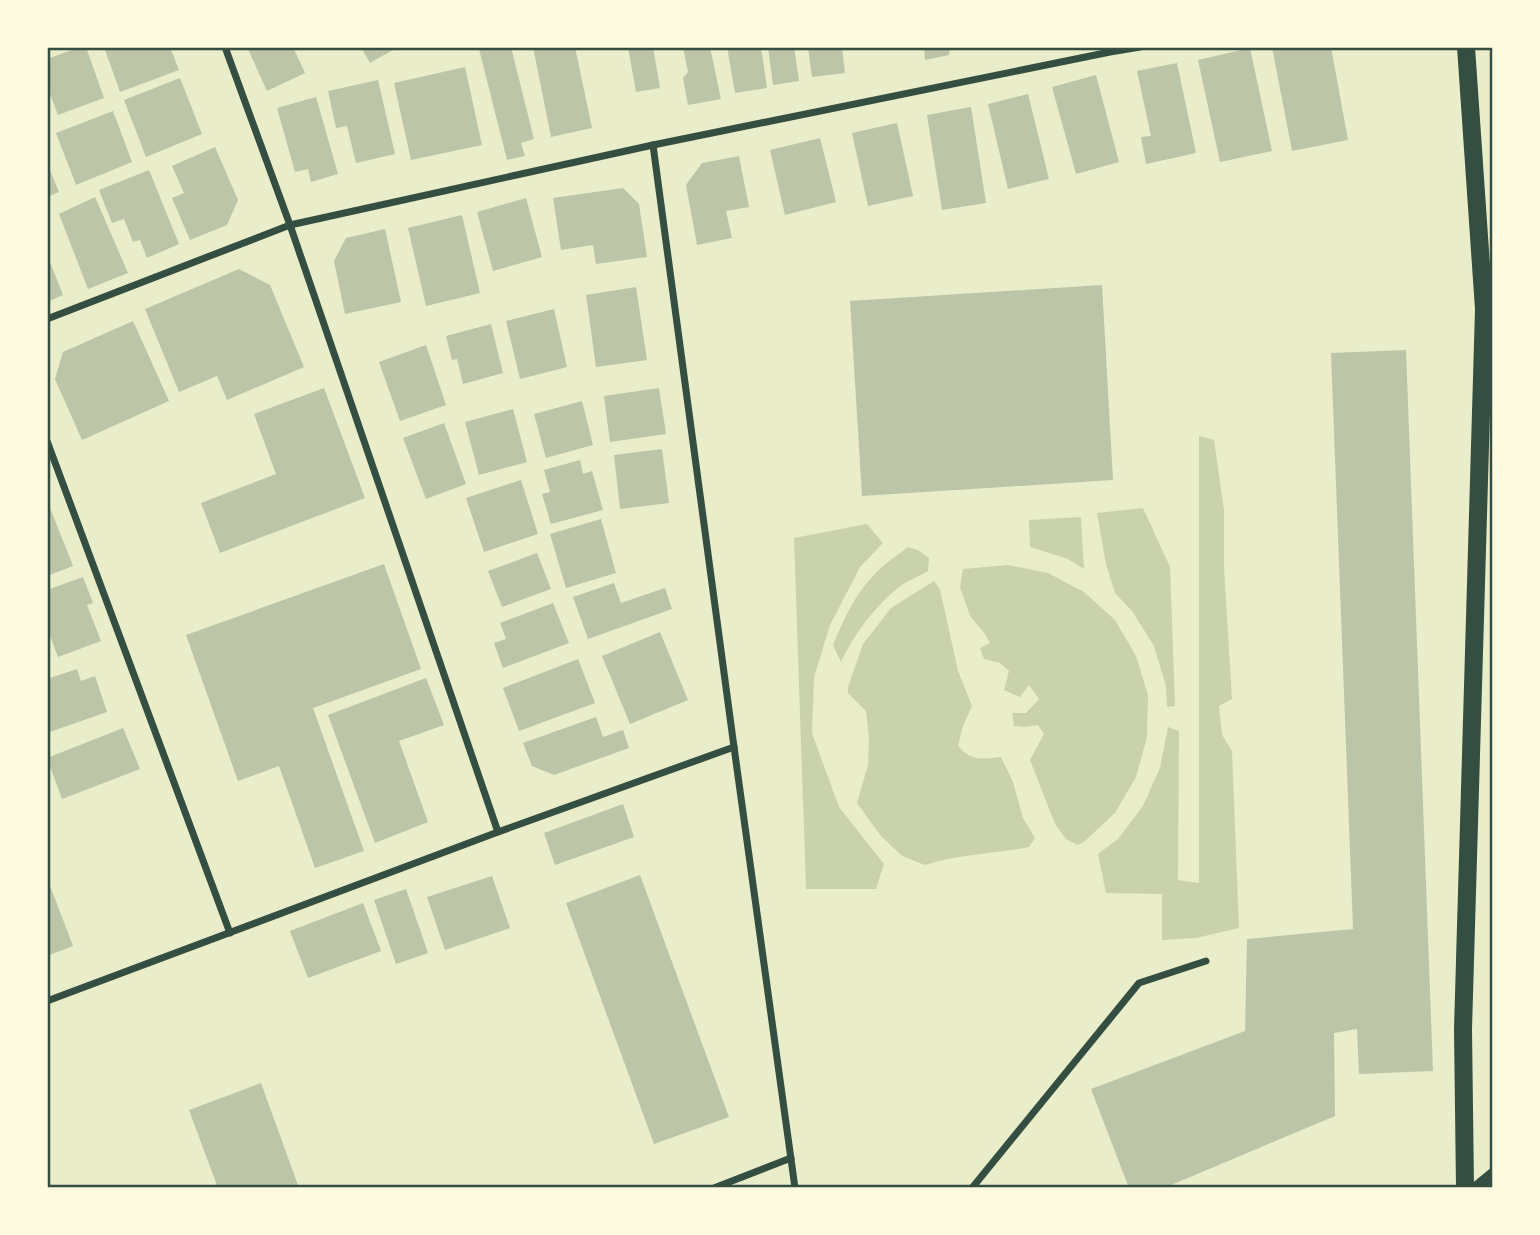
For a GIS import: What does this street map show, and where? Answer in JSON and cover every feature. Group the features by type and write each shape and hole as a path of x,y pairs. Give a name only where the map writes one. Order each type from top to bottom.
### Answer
{"main road":[{"path":"1465,1188 1463,1029 1484,309 1466,47"}],"street":[{"path":"225,47 290,225 498,832"},
{"path":"47,319 290,225 653,145 1107,50 1140,47"},
{"path":"653,145 795,1188"},
{"path":"47,441 230,933"},
{"path":"47,1001 498,832 734,747"},
{"path":"972,1188 1139,984 1206,961"},
{"path":"714,1188 791,1158"},
{"path":"1476,1188 1493,1174"}],"green space":[{"path":"1199,436 1214,440 1224,510 1224,568 1232,699 1219,706 1222,735 1232,751 1239,928 1196,938 1162,940 1162,894 1106,893 1098,854 1118,839 1143,806 1160,768 1168,727 1179,731 1178,880 1199,883"},
{"path":"1143,508 1170,567 1175,706 1167,707 1166,686 1154,646 1132,611 1115,593 1106,564 1097,513"},
{"path":"1081,517 1084,569 1068,559 1030,547 1029,520"},
{"path":"867,524 883,543 860,567 830,625 814,677 812,733 839,807 884,864 876,889 806,889 794,538"},
{"path":"908,547 929,558 928,571 902,585 881,603 858,631 841,662 833,645 855,599 877,572"},
{"path":"1008,565 1048,573 1084,592 1115,620 1136,656 1148,695 1147,737 1136,777 1115,813 1078,845 1066,839 1055,824 1030,760 1044,734 1038,725 1014,726 1012,713 1026,713 1039,699 1029,685 1020,697 1004,690 1009,671 1000,663 984,659 980,648 990,643 970,616 960,587 963,569"},
{"path":"934,581 940,589 958,671 972,706 958,746 973,757 1001,757 1013,782 1023,818 1035,838 1029,847 925,865 902,856 881,836 857,803 868,765 869,739 866,711 848,693 848,687 863,644 891,608"}],"building":[{"path":"86,47 104,98 58,115 47,86 47,59"},
{"path":"104,47 170,47 179,70 120,92"},
{"path":"247,47 293,47 305,73 267,91"},
{"path":"361,47 398,47 370,63"},
{"path":"511,47 534,139 521,143 525,156 507,160 479,49"},
{"path":"533,47 575,47 592,128 551,137"},
{"path":"628,47 653,47 660,88 636,92"},
{"path":"683,47 710,47 721,99 688,105 683,78 688,72"},
{"path":"727,47 761,47 767,88 735,93"},
{"path":"768,47 794,47 799,81 773,85"},
{"path":"808,47 842,47 845,73 812,77"},
{"path":"924,47 950,47 949,55 925,60"},
{"path":"1272,47 1331,47 1348,140 1292,151"},
{"path":"1250,48 1272,151 1220,162 1198,60"},
{"path":"1177,63 1196,153 1146,164 1141,137 1151,136 1137,71"},
{"path":"465,67 482,145 411,160 394,83"},
{"path":"1096,75 1119,162 1076,174 1052,87"},
{"path":"180,78 202,134 146,157 124,100"},
{"path":"378,80 395,154 356,163 347,126 336,128 328,91"},
{"path":"1028,94 1049,179 1008,189 988,104"},
{"path":"316,97 338,174 311,182 308,169 295,172 277,108"},
{"path":"971,107 986,203 942,210 927,115"},
{"path":"113,111 132,162 76,185 56,133"},
{"path":"897,123 913,196 868,206 852,133"},
{"path":"820,138 836,202 785,215 770,150"},
{"path":"215,147 238,200 227,225 190,240 172,198 184,193 172,166"},
{"path":"739,156 749,207 726,211 732,238 697,245 686,185 702,163"},
{"path":"47,163 59,192 47,197"},
{"path":"149,170 179,244 147,258 140,240 133,242 124,219 112,223 99,190"},
{"path":"623,188 639,204 647,257 596,264 593,245 561,250 553,198"},
{"path":"95,197 128,273 88,289 59,214"},
{"path":"526,198 542,257 493,271 477,212"},
{"path":"462,215 480,293 426,306 408,228"},
{"path":"385,229 401,302 345,314 334,261 346,238"},
{"path":"51,264 63,295 47,302 47,265"},
{"path":"239,269 270,285 304,367 227,400 217,376 179,392 145,309"},
{"path":"1102,285 1113,480 862,496 850,301"},
{"path":"636,287 647,360 596,367 586,295"},
{"path":"554,309 567,367 520,379 506,321"},
{"path":"133,321 169,401 82,440 55,379 63,352"},
{"path":"491,324 503,373 463,384 457,359 452,360 446,336"},
{"path":"426,345 446,405 400,421 379,362"},
{"path":"1406,350 1433,1071 1359,1074 1357,1029 1334,1033 1335,1116 1164,1188 1129,1188 1091,1089 1245,1031 1247,939 1353,929 1331,353"},
{"path":"324,388 365,498 220,553 201,503 276,474 254,414"},
{"path":"659,388 666,434 610,442 604,396"},
{"path":"582,401 593,445 546,458 534,414"},
{"path":"513,409 527,462 479,475 465,422"},
{"path":"444,423 466,484 426,499 403,438"},
{"path":"662,449 669,503 620,509 614,455"},
{"path":"580,460 583,474 592,471 603,510 551,524 542,494 550,492 544,470"},
{"path":"521,480 538,534 484,552 466,498"},
{"path":"47,500 73,566 47,576"},
{"path":"601,519 616,573 566,588 550,534"},
{"path":"537,553 551,589 502,607 488,571"},
{"path":"384,564 421,669 313,708 364,851 315,868 279,766 238,781 186,635"},
{"path":"83,577 93,603 87,605 101,641 58,657 47,628 47,590"},
{"path":"614,583 621,603 665,588 672,609 588,639 573,597"},
{"path":"553,603 569,643 503,668 494,643 506,639 500,623"},
{"path":"660,632 688,700 630,724 602,656"},
{"path":"578,659 595,703 519,731 503,688"},
{"path":"77,669 81,681 95,676 107,712 47,733 47,679"},
{"path":"426,678 444,725 399,741 428,822 375,843 328,715"},
{"path":"596,717 603,737 623,730 629,748 554,775 532,766 523,743"},
{"path":"123,728 140,769 62,799 47,758"},
{"path":"623,804 634,837 555,865 544,833"},
{"path":"640,875 729,1117 654,1144 566,903"},
{"path":"492,876 510,928 445,950 427,897"},
{"path":"49,883 73,946 47,956 47,884"},
{"path":"406,889 428,953 396,964 374,900"},
{"path":"363,903 381,951 308,978 290,931"},
{"path":"261,1083 299,1188 218,1188 189,1110"}]}
